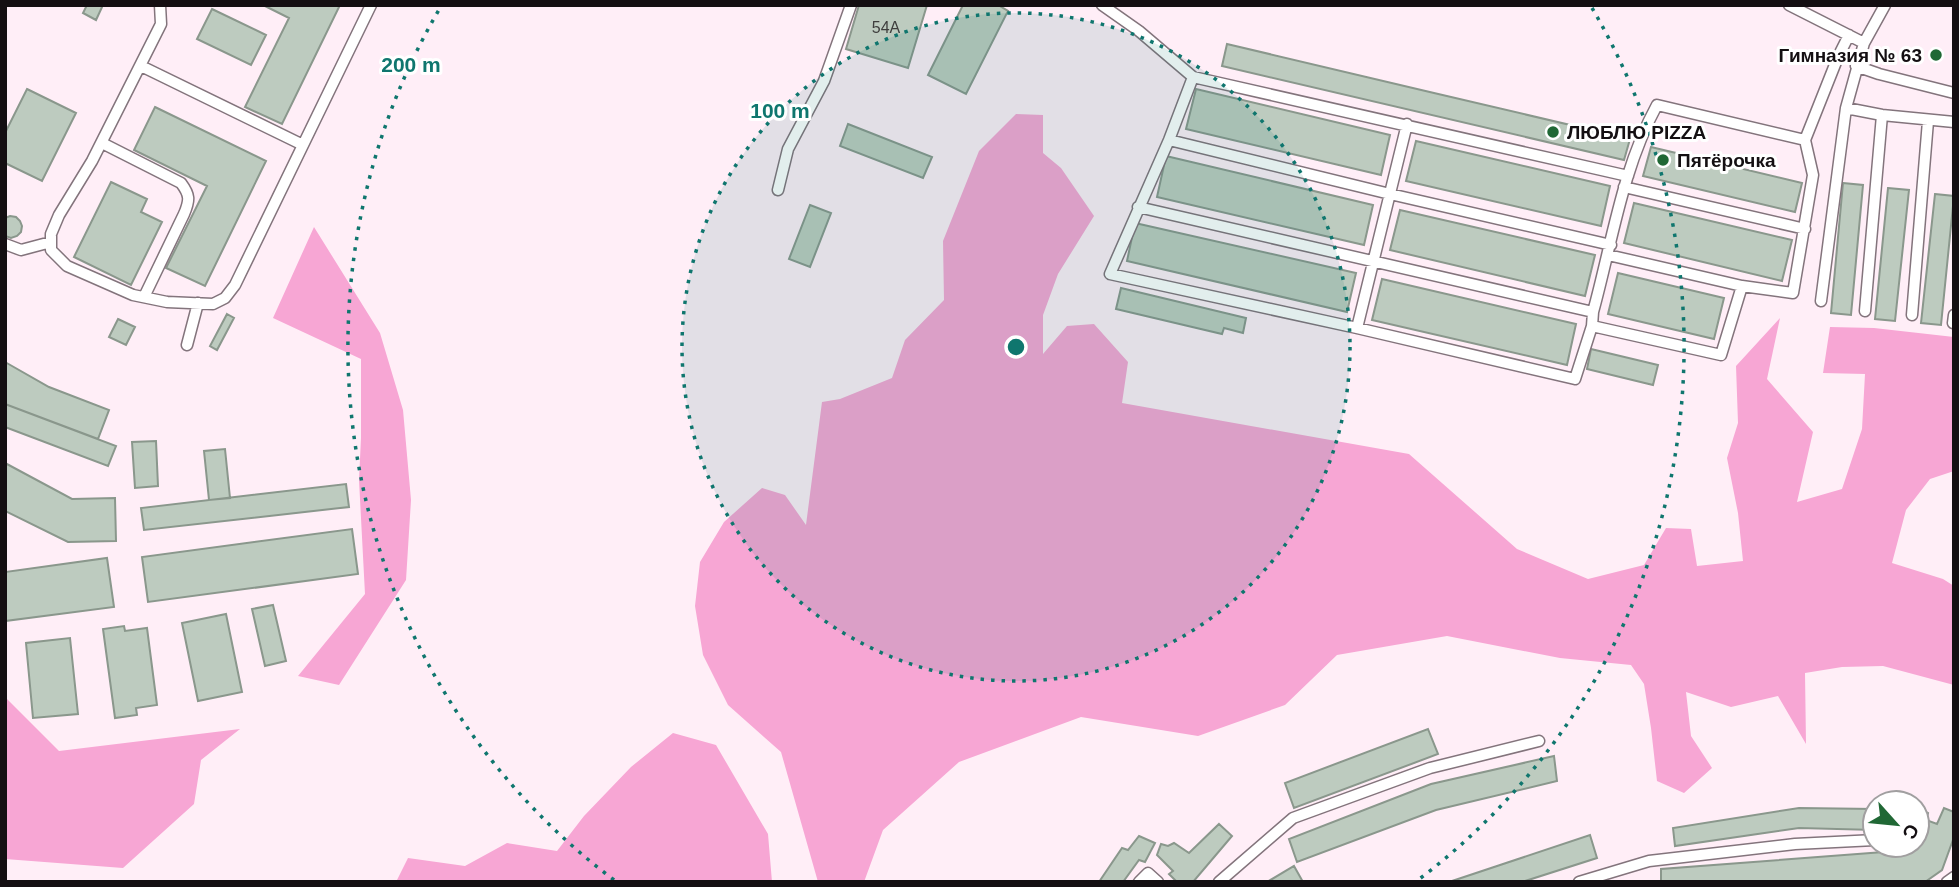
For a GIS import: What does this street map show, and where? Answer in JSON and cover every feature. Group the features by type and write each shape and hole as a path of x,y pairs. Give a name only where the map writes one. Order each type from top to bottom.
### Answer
{"lane":[{"path":"160,5 161,24 102,143 59,215 51,234 51,250 67,266 133,295 167,302 213,304 225,298 235,285 371,5"},
{"path":"778,190 788,149 824,81 851,5"},
{"path":"1102,5 1139,31 1193,77 1407,124 1805,229"},
{"path":"1789,5 1864,43"},
{"path":"1821,301 1846,108 1864,43 1885,5"},
{"path":"1169,140 1610,250 1742,286 1793,293 1813,175 1805,141 1849,35"},
{"path":"141,66 303,145"},
{"path":"1856,66 1954,93"},
{"path":"1193,77 1169,140 1110,274 1575,379 1592,326 1626,181 1644,129 1657,105 1805,141"},
{"path":"1846,108 1928,121 1954,122"},
{"path":"1865,311 1882,115"},
{"path":"1912,315 1928,121"},
{"path":"1357,328 1407,124"},
{"path":"102,143 181,183 188,192 190,201 144,298"},
{"path":"1138,207 1593,313"},
{"path":"5,244 21,250 51,242"},
{"path":"1592,326 1721,355 1742,286"},
{"path":"187,345 198,303"},
{"path":"1953,324 1954,315"},
{"path":"1219,882 1293,818 1430,768 1539,741"},
{"path":"1579,882 1649,861 1795,844 1861,841"},
{"path":"1139,882 1148,873 1158,882"},
{"path":"1947,882 1954,877"}],"shaded area":[{"path":"1016,114 1043,115 1043,153 1061,168 1094,216 1058,274 1043,315 1043,354 1067,326 1094,324 1128,362 1122,403 1409,454 1517,549 1588,579 1644,565 1666,528 1691,529 1697,566 1743,561 1738,513 1727,458 1738,423 1736,366 1780,318 1767,379 1813,432 1797,502 1842,489 1862,429 1865,374 1823,373 1830,327 1874,328 1954,337 1954,471 1930,479 1906,510 1892,563 1943,579 1954,586 1954,685 1883,666 1842,667 1805,673 1806,744 1778,696 1731,707 1686,692 1691,736 1712,768 1684,793 1657,781 1644,684 1631,665 1560,658 1447,636 1337,655 1285,705 1198,736 1081,717 959,762 883,830 864,882 818,882 781,752 728,705 703,655 695,606 700,562 724,522 762,488 785,495 806,525 822,402 840,399 892,378 905,340 944,300 943,241 979,151"},
{"path":"314,227 380,333 403,410 411,500 406,580 339,685 298,676 365,594 359,480 361,359 273,318"},
{"path":"5,697 59,751 240,729 201,760 194,804 123,868 5,859"},
{"path":"673,733 716,745 768,834 772,882 396,882 408,858 465,866 507,843 557,851 584,816 631,767"}],"building":[{"path":"87,5 103,5 96,20 83,13"},
{"path":"263,5 340,5 282,124 245,107 289,18"},
{"path":"859,5 927,5 908,68 846,49"},
{"path":"963,5 998,5 1008,11 966,94 928,75"},
{"path":"212,9 266,35 251,65 197,39"},
{"path":"1227,44 1630,139 1624,160 1222,66"},
{"path":"27,89 76,113 42,181 5,163 5,133"},
{"path":"1196,89 1390,135 1381,175 1186,129"},
{"path":"155,107 266,161 205,286 166,268 207,186 134,150"},
{"path":"848,124 932,157 923,178 840,146"},
{"path":"1416,141 1610,186 1601,226 1406,181"},
{"path":"1651,147 1802,183 1795,212 1643,176"},
{"path":"1166,156 1373,205 1364,245 1157,197"},
{"path":"111,182 147,199 141,212 162,222 131,285 74,257"},
{"path":"1843,183 1863,185 1851,315 1831,313"},
{"path":"1888,188 1909,190 1895,321 1875,319"},
{"path":"1935,194 1954,196 1941,325 1921,323"},
{"path":"1634,203 1792,240 1782,281 1624,243"},
{"path":"810,205 831,213 810,267 789,259"},
{"path":"1400,210 1595,255 1585,296 1390,250"},
{"path":"16,217 22,226 21,232 11,238 5,236 5,218"},
{"path":"1135,223 1356,273 1347,312 1127,261"},
{"path":"1618,273 1724,298 1714,339 1608,314"},
{"path":"1382,279 1576,324 1567,365 1372,320"},
{"path":"1121,288 1246,318 1243,333 1224,328 1222,334 1116,309"},
{"path":"227,314 234,318 217,350 210,346"},
{"path":"118,319 135,327 126,345 109,337"},
{"path":"1591,349 1658,365 1653,385 1587,369"},
{"path":"5,362 49,387 109,410 98,439 5,404"},
{"path":"5,404 116,446 108,466 5,427"},
{"path":"156,441 158,486 135,488 132,442"},
{"path":"225,449 230,498 209,500 204,451"},
{"path":"5,463 72,499 115,498 116,541 68,542 5,511"},
{"path":"346,484 349,507 144,530 141,508"},
{"path":"352,529 358,574 148,602 142,557"},
{"path":"107,558 114,607 5,621 5,572"},
{"path":"273,605 286,661 265,666 252,609"},
{"path":"226,614 242,692 198,701 182,623"},
{"path":"124,626 125,631 147,628 157,705 136,708 137,715 115,718 103,629"},
{"path":"70,638 78,714 33,718 26,643"},
{"path":"1428,729 1438,754 1294,808 1285,783"},
{"path":"1554,756 1557,781 1436,810 1297,862 1289,839 1431,784"},
{"path":"1799,808 1861,809 1861,830 1799,828 1675,846 1673,828"},
{"path":"1944,808 1954,812 1954,837 1942,870 1925,882 1661,882 1661,869 1861,854 1861,859 1931,859 1931,822 1937,824"},
{"path":"1219,824 1232,836 1193,882 1177,882 1169,874 1173,871 1157,855 1161,844 1168,846 1174,843 1189,853"},
{"path":"1590,835 1597,858 1522,882 1449,882"},
{"path":"1139,836 1155,843 1145,862 1139,860 1123,882 1099,882 1122,848 1128,850"},
{"path":"1294,866 1303,882 1267,882"}],"place":[{"name":"Гимназия № 63","path":"1936,55"},
{"name":"ЛЮБЛЮ PIZZA","path":"1553,132"},
{"name":"Пятёрочка","path":"1663,160"}]}
